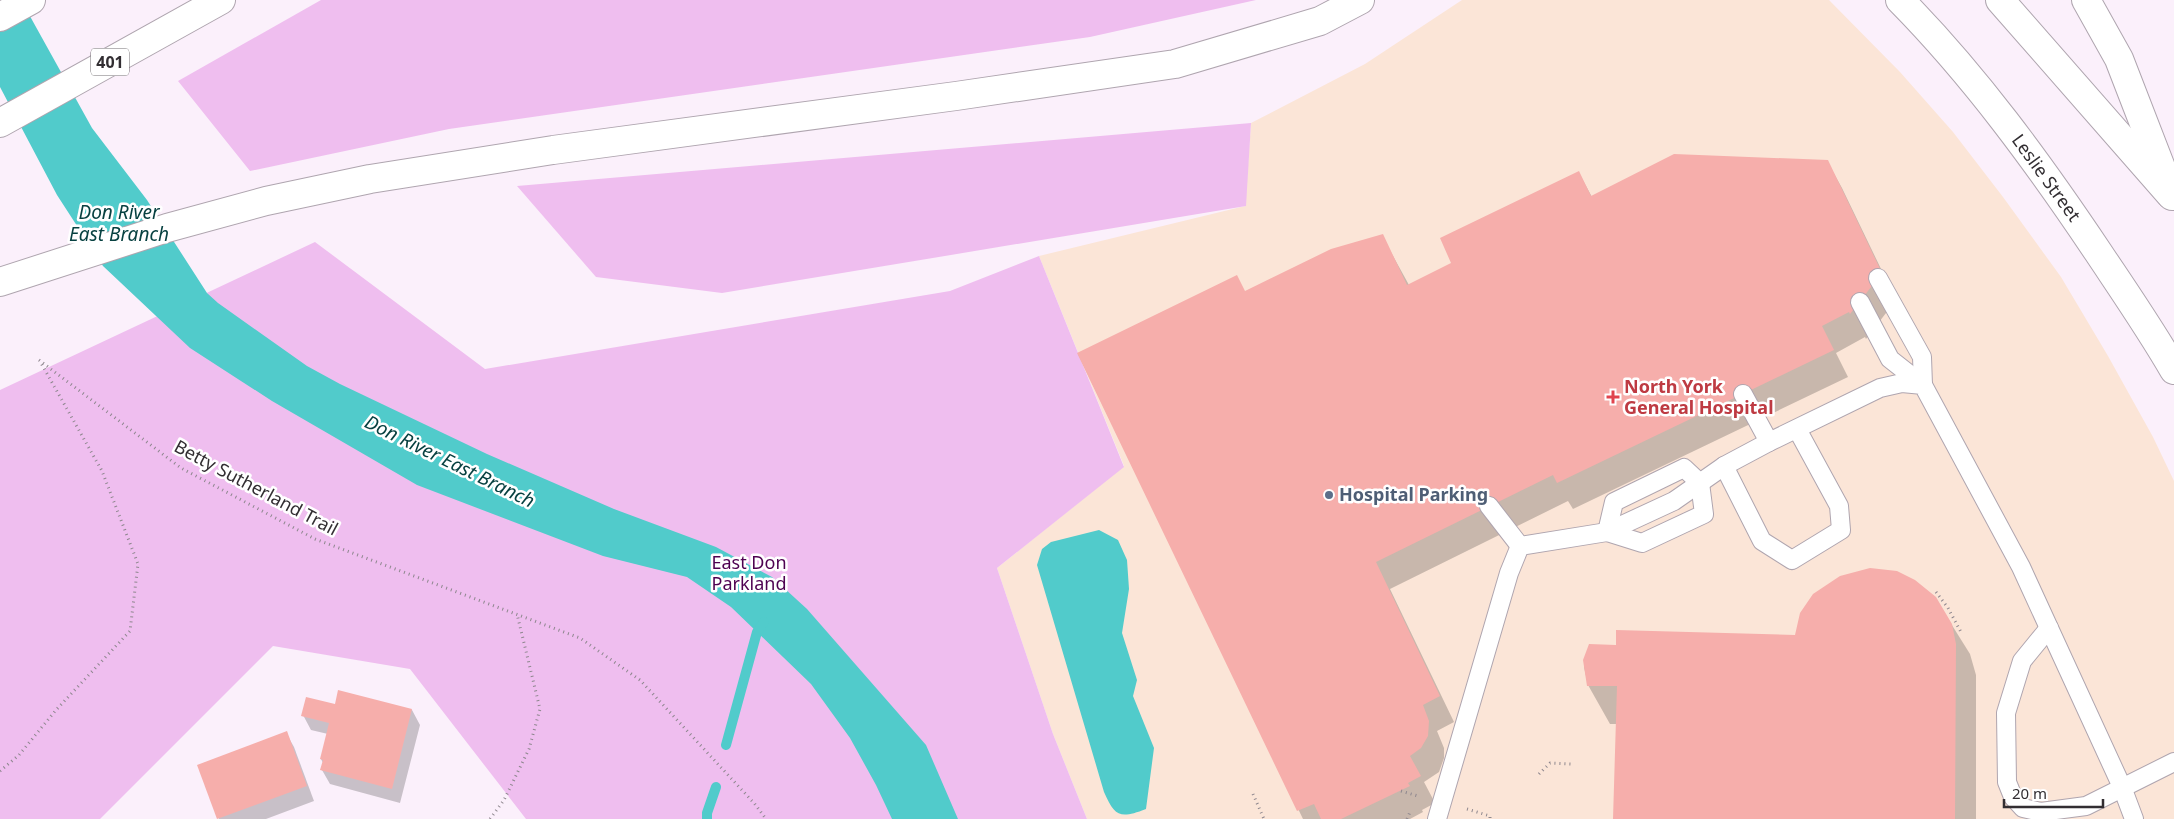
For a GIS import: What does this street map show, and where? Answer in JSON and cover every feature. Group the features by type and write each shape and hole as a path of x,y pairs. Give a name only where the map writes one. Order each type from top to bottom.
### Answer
{"main road":[{"path":"0,17 31,0"},
{"name":"401","path":"0,123 221,0"},
{"path":"0,282 167,228 266,201 370,179 553,150 1175,64 1320,21 1360,0"},
{"name":"Leslie Street","path":"1900,0 1937,37 2045,174 2157,340 2174,370"},
{"path":"2000,0 2173,198"},
{"path":"2086,0 2119,59 2173,198"}],"lane":[{"path":"1878,278 1922,357 1923,385"},
{"path":"1860,302 1890,359 1923,385 2021,567 2122,787 2134,819"},
{"path":"1520,546 1607,532 1674,501 1724,466 1769,442 1880,388 1902,384 1923,385"},
{"path":"1743,394 1769,442"},
{"path":"1724,466 1762,541 1792,560 1841,530 1839,506 1796,429"},
{"path":"1684,468 1700,483 1704,514 1642,543 1607,532 1614,502 1684,468"},
{"path":"1489,506 1520,546"},
{"path":"1437,819 1509,572 1520,546"},
{"path":"2049,628 2022,661 2006,713 2007,782 2013,797 2023,808 2041,812 2086,806 2174,762"}],"path":[{"name":"Betty Sutherland Trail","path":"0,770 19,755 56,710 130,631 138,564 102,471 39,360 182,468 315,539 580,638 640,680 754,803 766,819"},
{"path":"1936,592 1948,608 1962,634"},
{"path":"490,819 504,800 529,749 540,709 516,614"},
{"path":"1538,774 1550,763 1572,764"},
{"path":"1253,794 1264,819"}],"shaded area":[{"name":"North York General Hospital","path":"1462,0 1829,0 1900,72 1953,132 2061,277 2153,437 2174,481 2174,819 1087,819 1053,734 997,568 1124,466 1039,256 1245,206 1251,123 1365,64"}],"green space":[{"path":"321,0 1256,0 1090,37 449,129 250,171 178,81"},
{"path":"1251,123 1246,206 722,293 596,277 517,186"},
{"name":"East Don Parkland","path":"315,242 485,369 950,291 1039,256 1124,467 997,568 1053,734 1087,819 526,819 410,669 273,646 100,819 0,819 0,390"}],"water":[{"name":"Don River East Branch","path":"0,0 21,0 92,128 147,200 207,293 218,303 307,366 340,384 487,454 614,509 716,547 772,577 807,609 926,745 958,819 892,819 850,738 811,684 731,607 687,577 603,556 417,485 272,401 190,348 103,266 57,195 0,87"},
{"path":"1099,530 1118,540 1127,560 1129,589 1122,633 1137,680 1133,696 1154,748 1146,809 1124,815 1115,811 1104,792 1037,565 1042,549 1051,542"}],"building":[{"name":"Hospital Parking","path":"1674,154 1828,160 1882,273 1850,314 1849,312 1822,326 1834,350 1557,483 1553,475 1376,562 1440,696 1423,705 1429,721 1428,736 1421,748 1410,756 1421,776 1408,783 1410,786 1341,819 1321,819 1314,804 1297,811 1077,353 1237,275 1245,291 1331,249 1383,234 1407,285 1451,263 1440,238 1579,171 1591,196"},
{"path":"1870,568 1897,571 1915,580 1936,597 1952,624 1956,644 1955,819 1613,819 1617,686 1587,686 1583,660 1589,644 1616,645 1616,630 1795,635 1800,613 1813,594 1840,576"},
{"path":"338,690 412,709 392,789 320,770 323,760 320,759 329,723 301,716 306,697 335,704"},
{"path":"287,731 307,786 217,819 197,765"}],"waterway":[{"path":"726,745 757,632 764,622"},
{"path":"707,819 707,813 716,787"}],"place":[{"name":"North York General Hospital","path":"1613,397"},
{"name":"Hospital Parking","path":"1329,495"}]}
